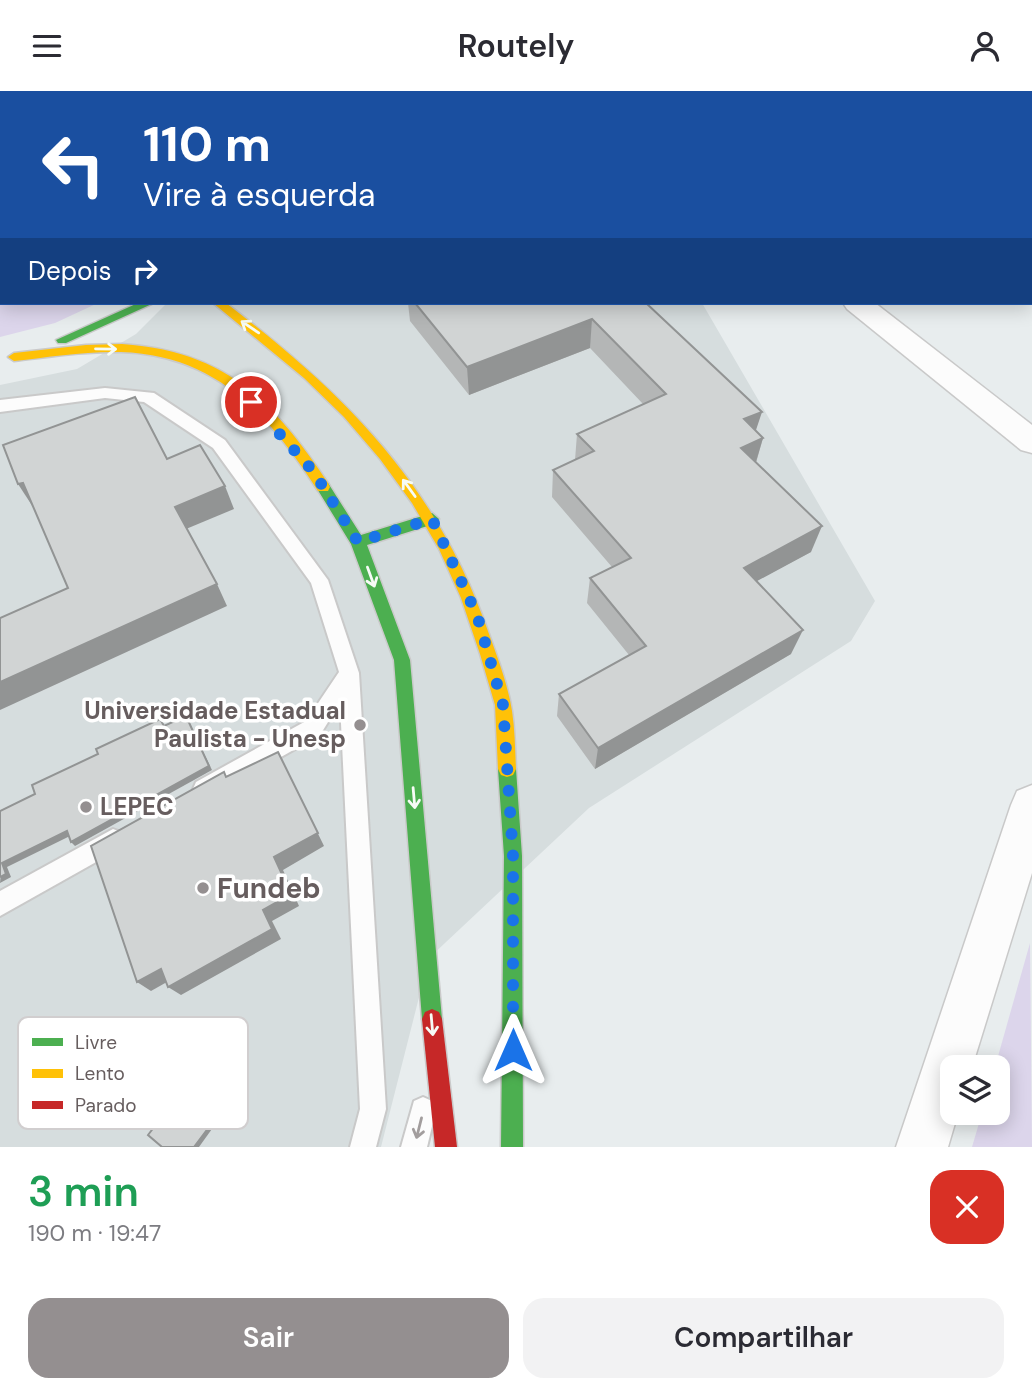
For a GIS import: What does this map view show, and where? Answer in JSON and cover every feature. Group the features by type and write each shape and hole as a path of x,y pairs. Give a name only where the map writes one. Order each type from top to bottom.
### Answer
{"main road":[{"path":"7,357 92,329 144,305"},
{"path":"222,305 274,343 366,430 432,519 477,615 503,705 513,856 512,1147"},
{"path":"253,356 274,343"},
{"path":"7,357 99,348 156,351 227,372 313,471 358,542 402,660 435,1061 446,1147"},
{"path":"358,542 432,519"}],"street":[{"path":"859,305 1032,442"},
{"path":"922,1147 1030,817"}],"lane":[{"path":"0,406 105,393 148,397 219,444 318,580 349,673 373,1109 363,1147"},
{"path":"181,802 313,728 349,673"},
{"path":"0,904 132,829"},
{"path":"414,1147 435,1061"}],"shaded area":[{"path":"0,305 94,305 55,323 0,337"},
{"name":"Universidade Estadual Paulista - Unesp","path":"165,305 703,305 875,601 851,641 589,808 429,958 381,1147 0,1147 0,385 77,369 136,334"},
{"path":"1030,943 1032,1147 972,1147 978,1125 1010,1125 1010,1055 998,1055"}],"building":[{"path":"417,305 648,305 762,412 744,419 763,438 741,448 822,526 744,568 803,630 598,748 559,694 646,646 590,578 631,558 553,470 594,451 577,434 666,394 592,319 467,367"},
{"path":"135,397 167,459 200,445 225,486 175,507 217,584 0,682 0,618 68,588 23,483 18,484 3,445"},
{"name":"LEPEC","path":"186,716 209,766 71,842 67,831 2,863 6,874 0,877 0,811 35,794 32,785 98,754 96,749 160,719 164,726"},
{"name":"Fundeb","path":"278,752 318,833 274,857 291,894 263,910 272,929 168,987 161,969 137,982 91,846 224,772 226,777"},
{"path":"153,1129 208,1129 194,1147 162,1147 148,1135"}],"traffic: fast":[{"path":"62,340 143,305"},
{"path":"323,487 358,542 402,660 432,1019"},
{"path":"358,542 432,519"},
{"path":"507,769 513,856 512,1147"}],"traffic: slow":[{"path":"222,305 308,375 348,414 385,455 417,499 445,547 469,598 488,654 503,705 507,769"},
{"path":"14,357 122,348 166,354 200,364 223,376 265,412 323,487"}],"traffic: jam":[{"path":"432,1019 446,1147"}],"place":[{"name":"Universidade Estadual Paulista - Unesp","path":"360,725"},
{"name":"LEPEC","path":"86,807"},
{"name":"Fundeb","path":"203,888"}],"route":[{"path":"251,402 266,415 313,471 358,542 432,519 477,615 503,705 513,856 513,1050"}]}
